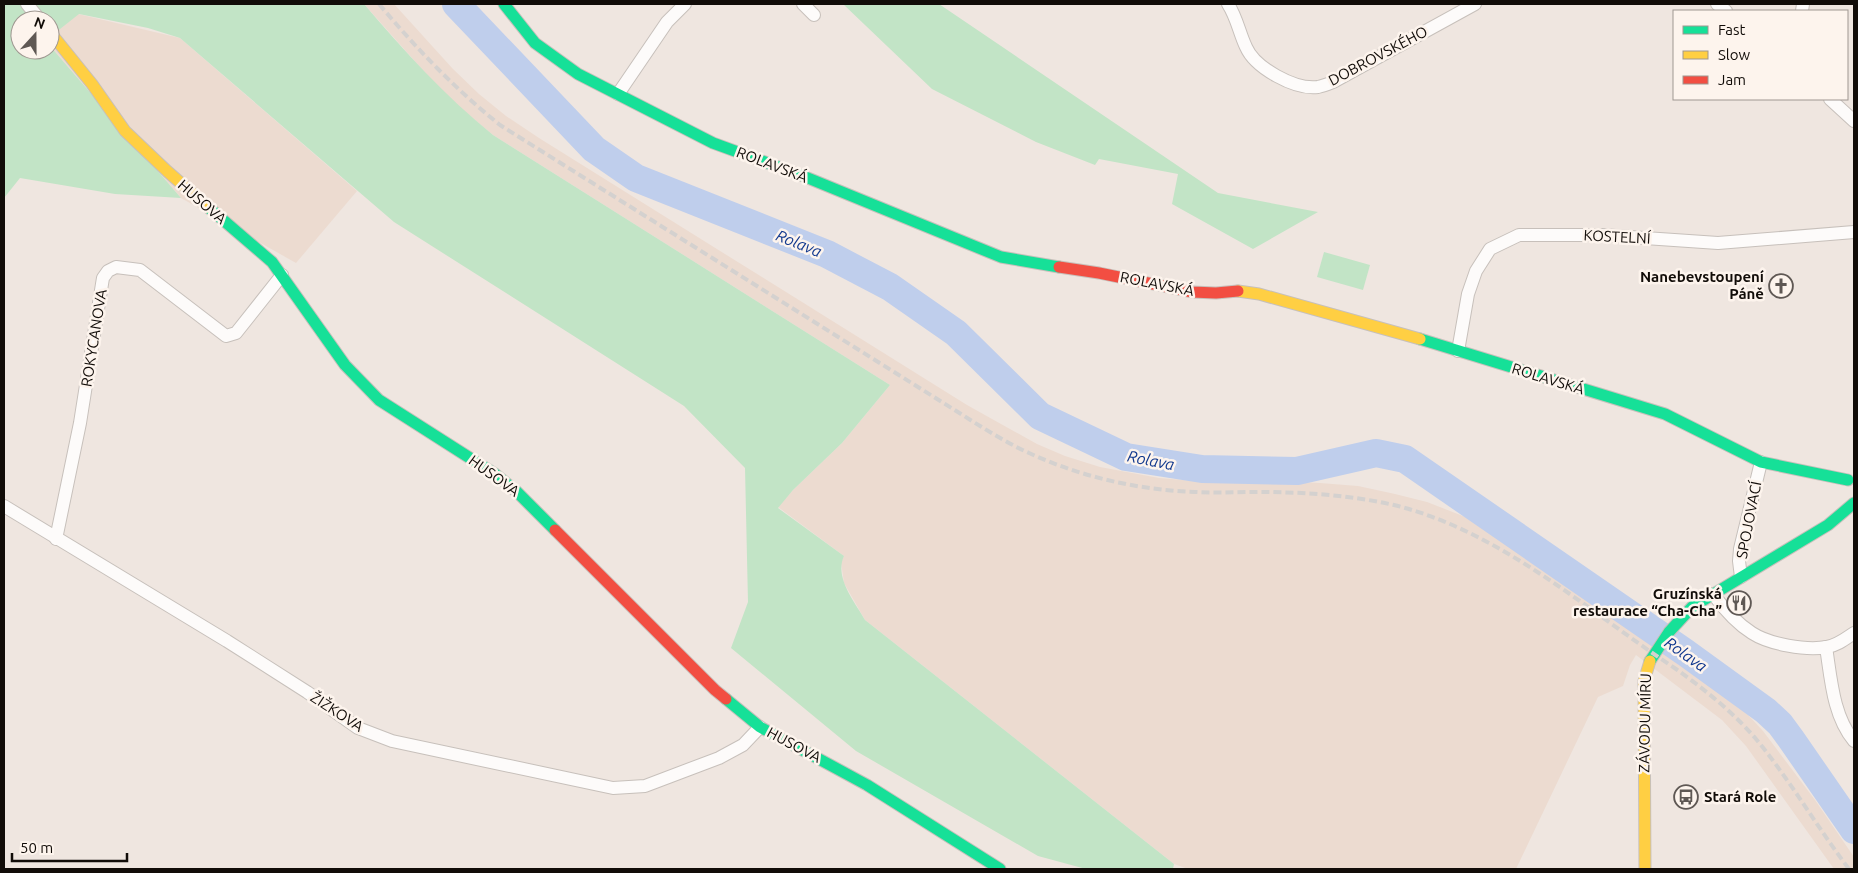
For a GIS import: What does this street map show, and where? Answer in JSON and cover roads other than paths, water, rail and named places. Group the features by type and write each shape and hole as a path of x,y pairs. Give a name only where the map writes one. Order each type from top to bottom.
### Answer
{"street":[{"name":"ROLAVSKÁ","path":"504,4 536,42 578,74 713,143 803,176 1001,257 1098,273 1192,292 1216,293 1235,291 1259,294 1458,351 1665,414 1760,462 1848,480"},
{"path":"618,94 667,22 685,4"},
{"path":"803,4 814,15"},
{"name":"DOBROVSKÉHO","path":"1228,4 1235,15 1246,48 1262,67 1277,77 1316,87 1341,78 1475,4"},
{"name":"HUSOVA","path":"60,44 92,84 125,131 167,171 258,250 282,275 345,365 379,400 495,474 516,491 715,690 760,727 867,785 993,867"},
{"path":"1831,100 1854,121"},
{"name":"KOSTELNÍ","path":"1458,351 1468,294 1476,271 1490,249 1519,235 1601,235 1718,243 1854,232"},
{"name":"ROKYCANOVA","path":"56,539 80,423 103,278 108,271 116,267 140,270 226,336 236,333 282,275"},
{"name":"SPOJOVACÍ","path":"1741,577 1740,549 1760,462"},
{"path":"1854,468 1848,480 1849,492 1854,498"},
{"name":"ZÁVODU MÍRU","path":"1645,869 1645,668 1657,647 1692,607 1828,525 1854,503"},
{"name":"ŽIŽKOVA","path":"4,506 227,641 307,692 358,728 392,740 613,788 645,786 719,758 743,745 760,727"},
{"path":"1713,594 1722,607 1740,625 1754,634 1783,645 1804,648 1826,648 1841,643 1854,633"},
{"path":"1826,648 1837,706 1847,733 1854,741"}],"waterway":[{"name":"Rolava","path":"456,4 594,149 636,178 827,254 890,287 956,333 1040,416 1126,457 1202,469 1297,471 1376,453 1405,459 1686,653 1766,711 1780,724 1854,830"}],"railway":[{"path":"379,4 437,68 500,125 1020,449 1069,469 1110,481 1132,485 1174,491 1309,493 1343,496 1394,505 1433,517 1507,553 1676,669 1728,710 1756,739 1849,869"}],"place":[{"name":"Nanebevstoupení Páně","path":"1781,286"},
{"name":"Gruzínská restaurace “Cha-Cha”","path":"1739,603"},
{"name":"Stará Role","path":"1686,797"}]}
